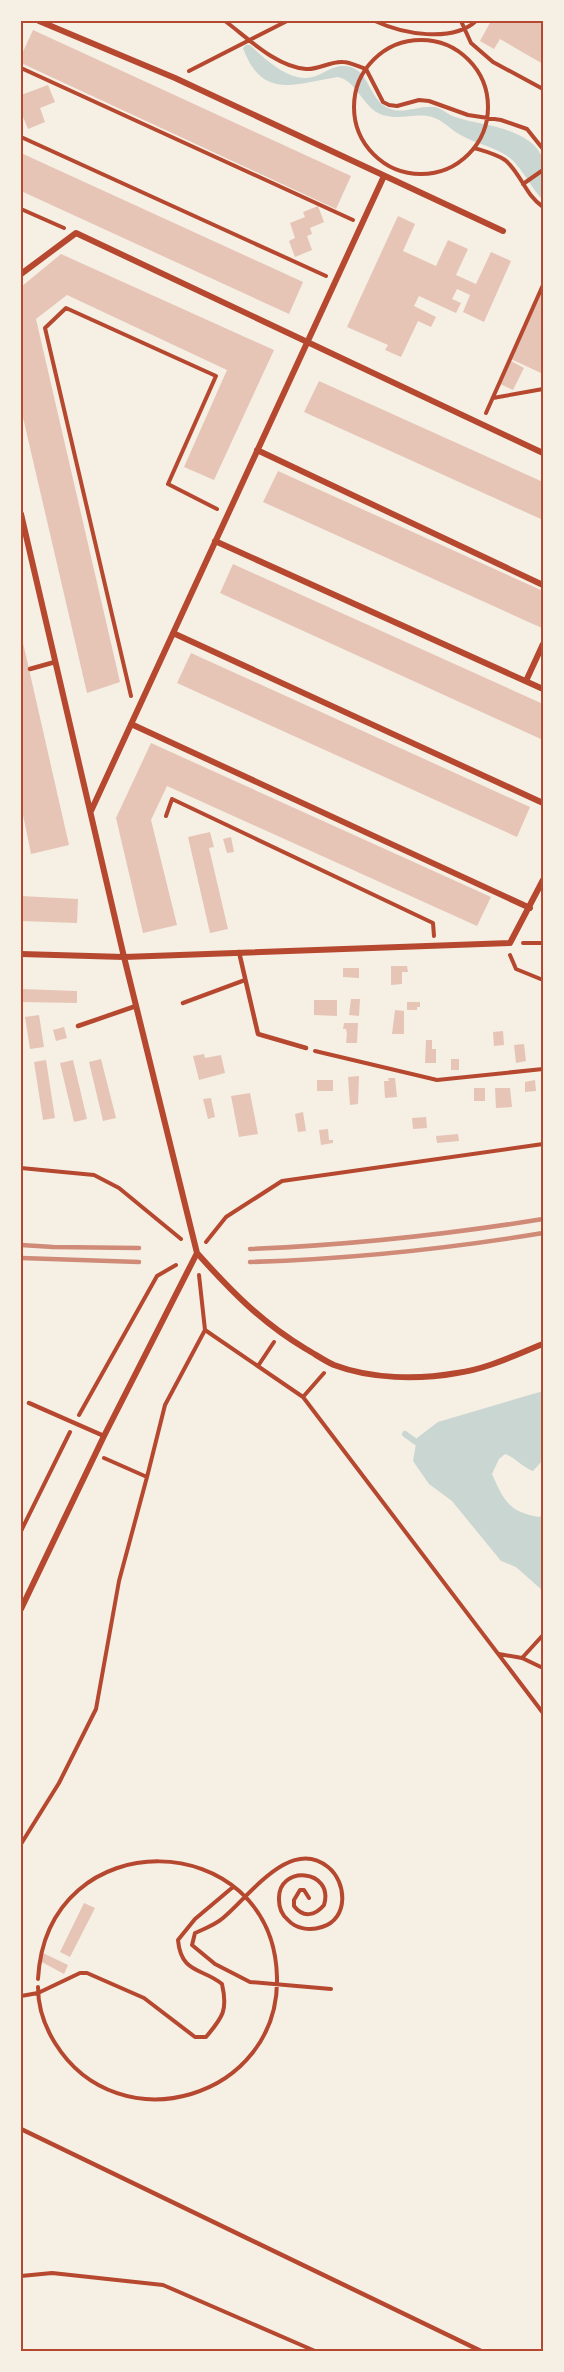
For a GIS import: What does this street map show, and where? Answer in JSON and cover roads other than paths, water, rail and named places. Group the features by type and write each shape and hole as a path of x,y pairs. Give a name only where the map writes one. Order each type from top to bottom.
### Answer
{"street":[{"path":"39,21 175,78 502,231"},
{"path":"90,812 384,176"},
{"path":"21,274 76,233 543,453"},
{"path":"257,450 543,585"},
{"path":"21,514 124,957 197,1253 239,1299 280,1334 334,1365 375,1375 416,1377 457,1373 495,1363 543,1344"},
{"path":"215,541 543,689"},
{"path":"173,633 543,803"},
{"path":"526,681 543,644"},
{"path":"131,724 530,908"},
{"path":"21,954 124,957 510,943 543,880"},
{"path":"21,1609 95,1454 197,1253"}],"lane":[{"path":"30,669 55,662"},
{"path":"239,952 258,1034 306,1048"},
{"path":"183,1003 245,980"},
{"path":"78,1026 136,1006"},
{"path":"29,1403 104,1436"},
{"path":"21,2129 481,2351"}],"waterway":[{"path":"405,1434 416,1442"}],"railway":[{"path":"250,1249 397,1238 543,1219"},
{"path":"250,1262 397,1252 543,1233"},
{"path":"21,1245 139,1248"},
{"path":"21,1258 139,1262"}]}
